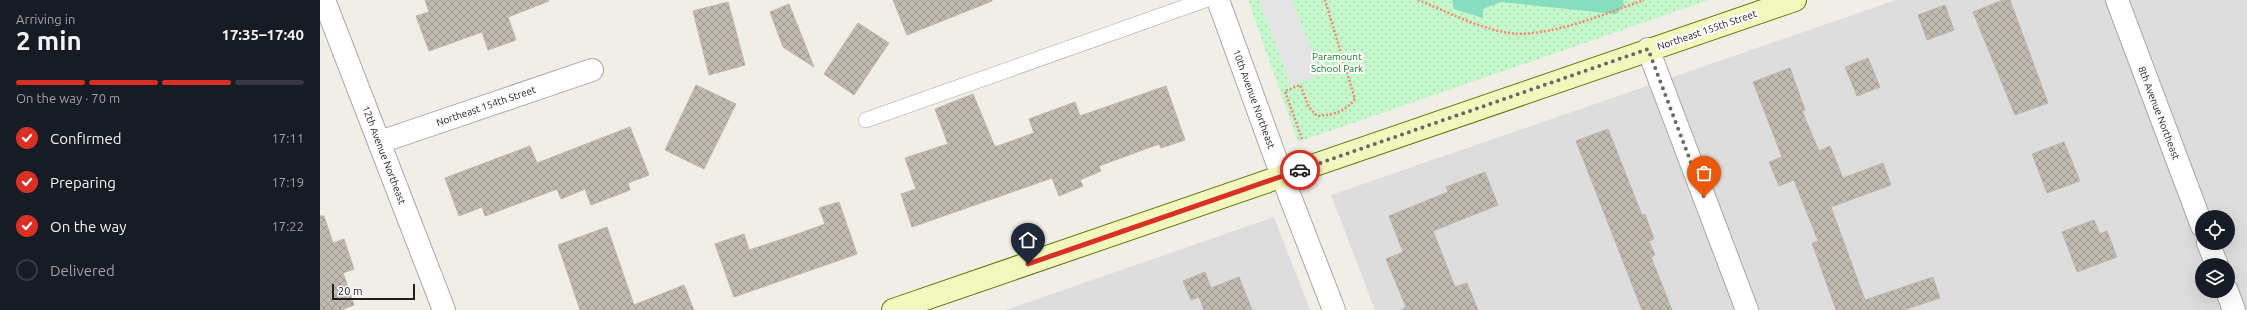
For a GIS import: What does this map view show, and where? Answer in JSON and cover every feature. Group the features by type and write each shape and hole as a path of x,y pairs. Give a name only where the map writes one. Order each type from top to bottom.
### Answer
{"street":[{"name":"10th Avenue Northeast","path":"1218,0 1282,176 1334,310"},
{"name":"Northeast 155th Street","path":"893,310 1648,49 1795,0"},
{"name":"8th Avenue Northeast","path":"2117,0 2196,210"},
{"name":"12th Avenue Northeast","path":"325,11 380,142 444,310"},
{"path":"1648,49 1747,310"},
{"name":"Northeast 154th Street","path":"380,142 592,70"},
{"path":"2230,298 2234,310"}],"lane":[{"path":"866,120 1205,0"}],"path":[{"path":"1302,139 1285,91 1300,85 1310,107 1317,116 1330,115 1347,109 1355,99 1325,0"},
{"path":"1418,0 1482,25 1510,33 1537,32 1577,23 1644,0"}],"shaded area":[{"path":"1259,0 1292,0 1321,74 1291,86"},
{"path":"1896,0 2247,0 2247,310 1375,310 1331,195"},
{"path":"1274,217 1310,310 1006,310"}],"green space":[{"name":"Paramount School Park","path":"1248,0 1709,0 1298,142"},
{"path":"1452,0 1623,0 1624,6 1616,14 1501,2 1483,9 1483,18 1454,9"}],"building":[{"path":"425,0 549,1 508,17 516,40 488,50 482,32 429,51 416,16 429,12"},
{"path":"893,0 992,0 992,1 907,35"},
{"path":"2003,0 2010,0 2048,103 2015,115 1973,12"},
{"path":"728,2 745,65 709,75 693,11"},
{"path":"789,4 814,67 783,47 770,12"},
{"path":"1945,5 1954,30 1927,40 1918,15"},
{"path":"858,23 889,43 854,95 824,74"},
{"path":"1868,58 1880,87 1857,96 1845,67"},
{"path":"1790,68 1805,110 1802,111 1819,151 1830,146 1843,178 1883,163 1891,185 1831,207 1865,300 1933,277 1940,298 1904,310 1836,310 1812,243 1818,241 1794,180 1779,186 1769,162 1782,157 1753,82"},
{"path":"696,85 736,104 704,169 665,150"},
{"path":"1166,86 1185,140 1161,148 1159,144 1099,166 1101,171 1080,180 1083,186 1059,196 1052,178 912,227 901,194 916,189 905,158 948,144 935,109 973,94 995,147 1034,133 1029,119 1075,102 1080,116"},
{"path":"630,127 649,175 628,183 630,190 591,205 585,189 561,199 557,189 485,216 482,207 459,216 445,178 530,146 537,163"},
{"path":"1608,129 1642,215 1645,214 1654,239 1649,241 1655,255 1651,257 1672,310 1642,310 1576,141"},
{"path":"2064,142 2080,181 2047,193 2032,154"},
{"path":"1485,172 1498,205 1433,231 1455,287 1467,283 1478,310 1401,310 1406,307 1386,259 1403,252 1389,216 1448,192 1446,187"},
{"path":"839,202 857,254 734,297 715,244 744,234 749,250 795,235 825,224 819,208"},
{"path":"320,216 324,216 333,243 344,239 354,269 343,273 354,305 341,310 320,310"},
{"path":"2094,220 2100,234 2107,231 2117,257 2077,272 2062,232"},
{"path":"607,227 634,305 684,285 694,310 580,310 558,245"},
{"path":"1205,272 1211,288 1239,277 1252,310 1204,310 1199,297 1191,300 1183,281"}],"way so far":[{"path":"1300,170 1648,49 1704,197"}],"route":[{"path":"1028,264 1300,170"}]}
